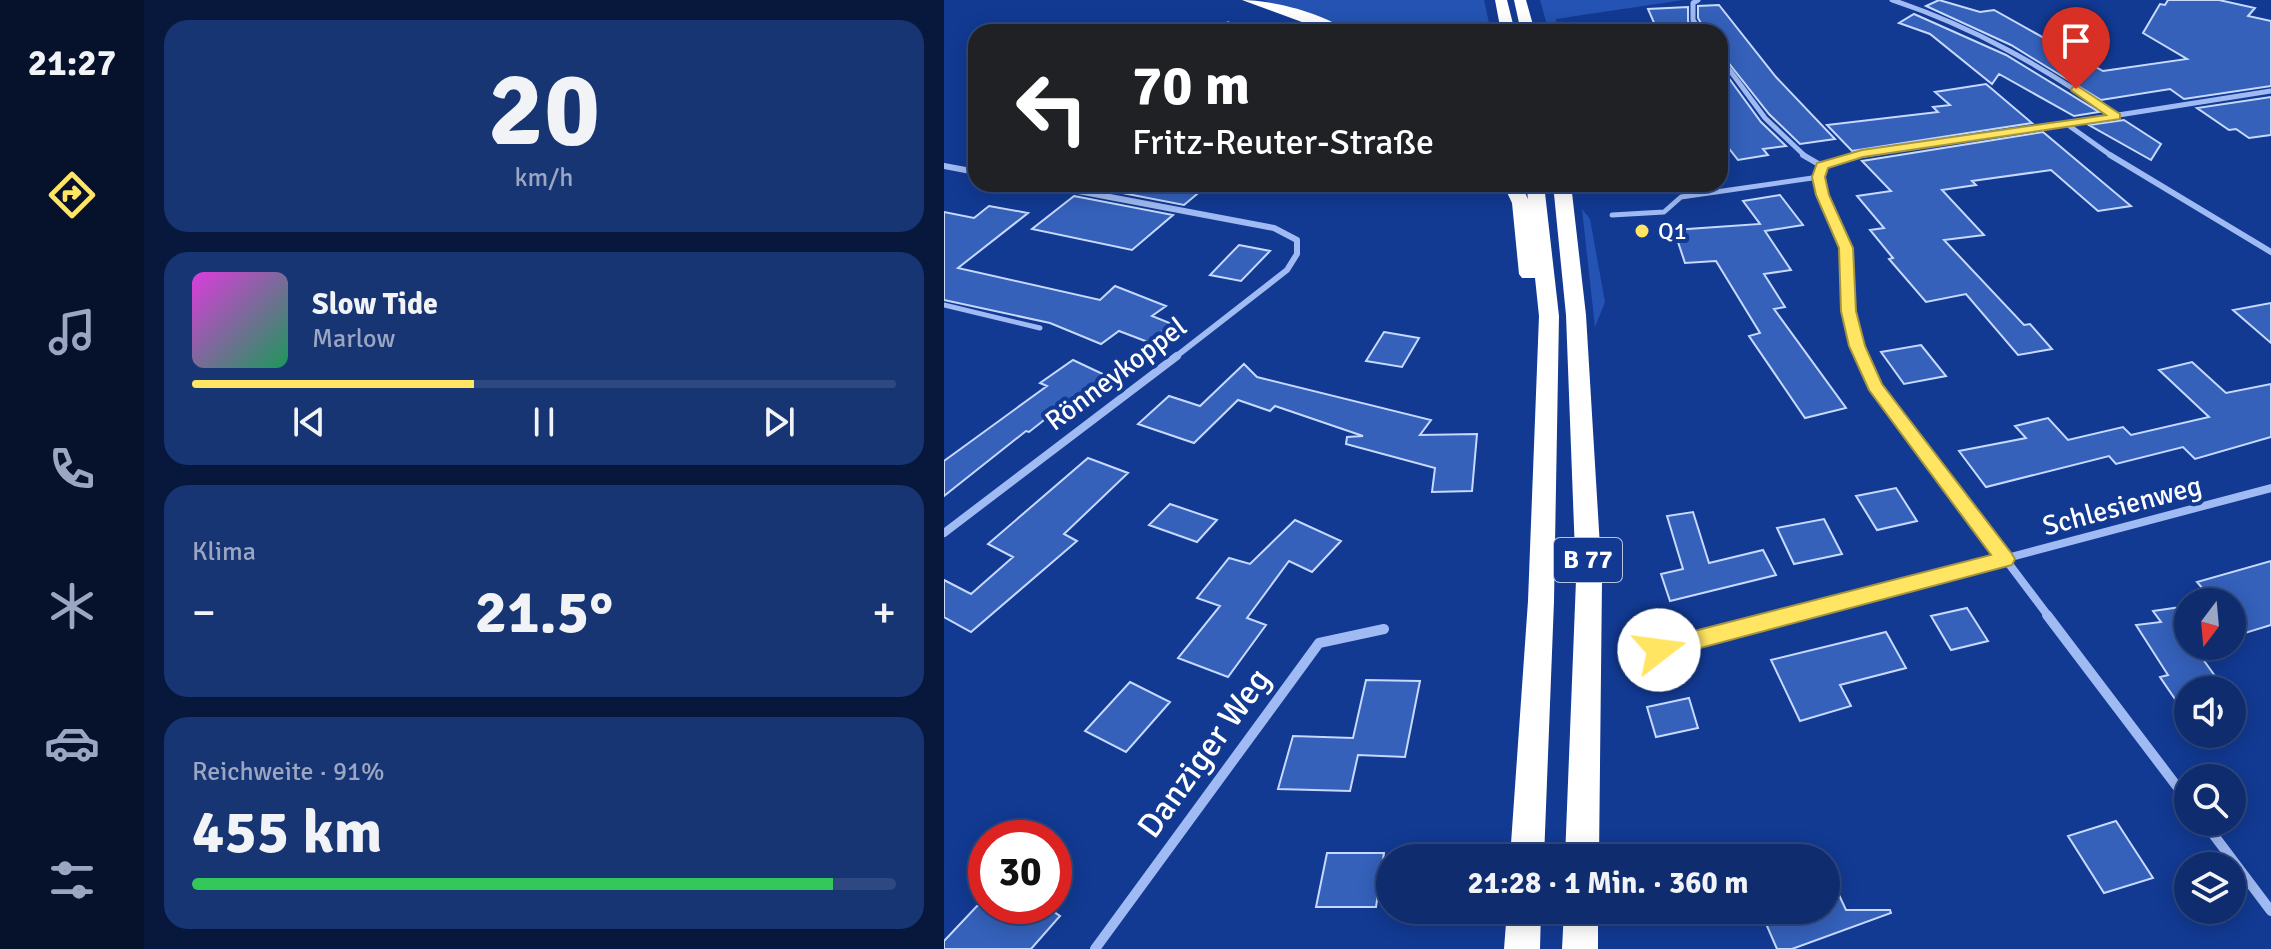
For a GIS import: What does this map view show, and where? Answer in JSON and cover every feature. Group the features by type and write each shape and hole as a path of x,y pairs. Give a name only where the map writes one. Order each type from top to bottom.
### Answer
{"highway":[{"path":"1248,0 1321,24"},
{"path":"1501,0 1506,24"},
{"path":"1520,0 1526,24"},
{"path":"1516,192 1521,203 1528,273 1549,316"},
{"name":"B 77","path":"1528,844 1541,601 1549,316 1536,192"},
{"name":"B 77","path":"1563,192 1576,315 1589,580 1582,844"},
{"path":"1522,949 1523,924"},
{"path":"1580,949 1581,924"}],"street":[{"path":"1696,24 1693,3 1698,0"},
{"path":"1892,0 1977,31 2036,61 2116,117"},
{"path":"1728,67 1786,143 1803,157 1822,166 1862,154 2068,125 2271,91"},
{"path":"2068,125 2092,144 2271,252"},
{"path":"944,166 968,170"},
{"path":"1822,166 1819,177 1823,195 1846,248 1849,311 1857,346 1875,386 2174,782"},
{"name":"Rönneykoppel","path":"944,533 1271,284 1295,262 1300,252 1297,240 1274,228 1083,192"},
{"name":"Schlesienweg","path":"1659,650 2271,488"},
{"name":"Danziger Weg","path":"1095,949 1319,643 1384,629"},
{"path":"2215,836 2271,911"}],"lane":[{"path":"1728,190 1819,177"},
{"path":"1612,215 1664,212 1681,197 1716,192"},
{"path":"944,305 1040,328"}],"shaded area":[{"path":"1263,0 1484,0 1489,24 1332,24"},
{"path":"1540,0 1683,0 1556,19 1556,24 1547,24"},
{"path":"1582,209 1590,219 1605,302 1595,327"}],"building":[{"path":"1939,0 1980,12 1994,10 2103,71 2187,59 2143,33 2160,4 2165,5 2168,0 2219,0 2255,8 2248,16 2271,21 2271,86 2184,99 2170,89 2101,100 2011,45 1926,6"},
{"path":"1719,5 1776,77 1835,139 1800,144 1769,114 1728,62 1728,24 1701,24 1698,6"},
{"path":"1688,7 1690,24 1655,24 1648,9"},
{"path":"1914,14 2006,55 2099,112 2074,116 1999,74 1992,84 1930,34 1899,23"},
{"path":"1728,77 1761,122 1786,146 1763,149 1768,155 1738,160 1728,147"},
{"path":"1986,84 2032,123 1852,151 1827,125 1938,112 1933,107 1950,105 1935,92"},
{"path":"2271,97 2271,135 2249,138 2236,129 2229,130 2197,108"},
{"path":"2124,120 2161,144 2151,160 2089,125"},
{"path":"2043,132 2131,206 2098,211 2051,170 1972,181 1976,185 1942,190 1984,235 1944,240 2024,325 2030,324 2052,349 2018,355 1966,294 1926,302 1889,259 1893,258 1870,230 1884,228 1857,196 1891,191 1862,161"},
{"path":"1117,192 1199,192 1184,205"},
{"path":"1780,195 1803,225 1765,231 1791,270 1764,274 1785,307 1774,309 1846,408 1805,418 1749,336 1760,333 1716,261 1685,263 1674,230 1760,224 1743,201"},
{"path":"1074,196 1173,215 1132,250 1032,229"},
{"path":"989,206 1028,213 958,268 1100,300 1115,286 1166,306 1152,316 1172,324 1148,342 1119,331 1101,344 1050,323 944,300 944,212 974,218"},
{"path":"1239,245 1270,251 1241,281 1210,275"},
{"path":"2271,303 2271,343 2233,310"},
{"path":"1384,332 1419,338 1402,367 1366,361"},
{"path":"1921,345 1946,376 1904,384 1881,352"},
{"path":"1073,360 1109,377 1076,400 1072,398 1029,432 1026,431 944,496 944,461 1047,386 1040,383"},
{"path":"2192,362 2226,393 2271,384 2271,437 2195,459 2183,447 2116,464 2109,456 1986,487 1959,451 2026,438 2015,426 2048,418 2068,440 2123,427 2131,435 2209,417 2159,370"},
{"path":"1244,364 1257,377 1431,420 1420,435 1477,434 1472,491 1432,492 1435,468 1346,444 1347,437 1363,436 1275,406 1270,411 1238,400 1194,443 1138,424 1169,396 1200,406"},
{"path":"1088,458 1128,473 1064,534 1077,541 971,632 944,617 944,580 971,594 1013,557 988,544"},
{"path":"1896,488 1917,521 1877,530 1856,496"},
{"path":"1170,504 1217,520 1197,542 1149,525"},
{"path":"1693,512 1709,563 1763,550 1776,575 1670,601 1661,574 1683,569 1667,516"},
{"path":"1824,519 1842,554 1794,564 1777,528"},
{"path":"1295,520 1341,541 1312,572 1289,561 1247,618 1266,625 1228,677 1178,658 1220,606 1197,598 1229,558 1250,564"},
{"path":"2271,561 2271,625 2246,633 2246,588 2202,588 2197,582"},
{"path":"1967,608 1988,641 1951,650 1931,616"},
{"path":"2174,608 2174,660 2204,660 2215,676 2174,676 2174,698 2160,677 2168,675 2136,625 2161,622 2153,611"},
{"path":"1886,632 1906,668 1840,685 1851,706 1800,721 1771,660"},
{"path":"1366,680 1420,681 1405,757 1358,755 1350,791 1278,789 1293,736 1353,738"},
{"path":"1130,682 1170,702 1126,752 1085,731"},
{"path":"1689,698 1698,728 1656,737 1647,707"},
{"path":"2116,821 2153,878 2104,893 2068,836"},
{"path":"1327,853 1376,853 1376,907 1316,907"},
{"path":"1840,897 1846,910 1890,910 1891,913 1792,949 1777,949 1766,924 1840,924"},
{"path":"968,916 968,924 1053,924 1031,949 944,949 944,941"}],"place":[{"name":"Q1","path":"1642,231"}],"route":[{"path":"1659,650 2005,559 1875,386 1857,346 1849,311 1846,248 1823,195 1819,177 1822,166 1862,154 2116,117 2076,89"}]}
